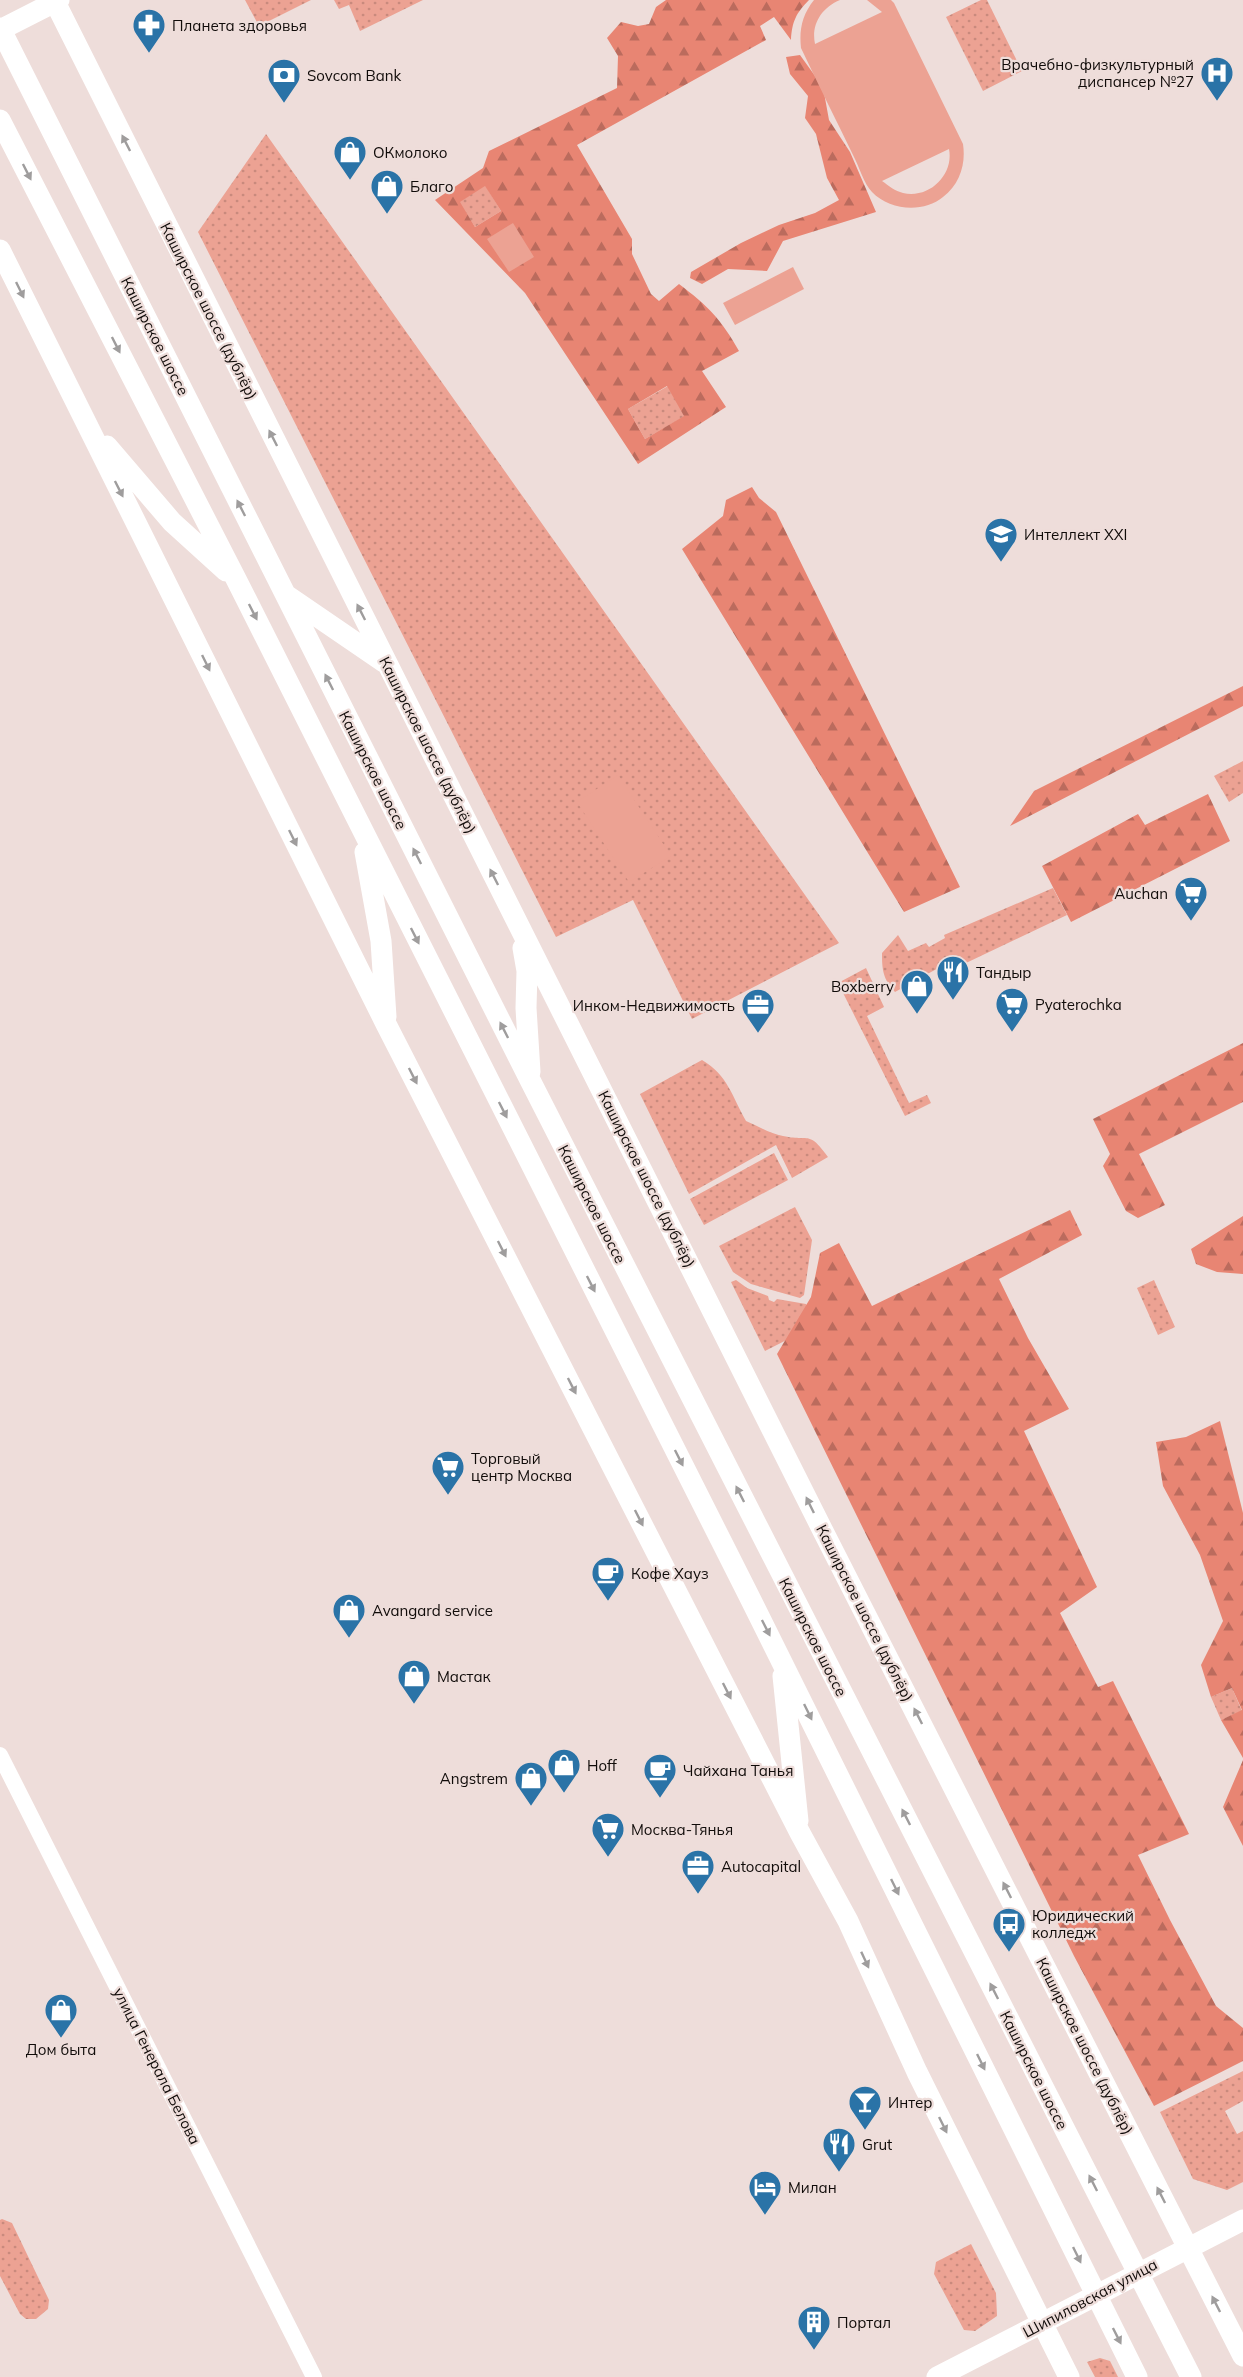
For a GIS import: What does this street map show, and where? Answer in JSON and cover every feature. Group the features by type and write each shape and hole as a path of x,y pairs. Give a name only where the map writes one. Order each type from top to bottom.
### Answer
{"main road":[{"path":"0,29 56,1"},
{"name":"Каширское шоссе (дублёр)","path":"56,1 387,664 1243,2356"},
{"name":"Каширское шоссе","path":"0,29 531,1082 1191,2377"},
{"path":"0,120 236,579 782,1660 1137,2377"},
{"path":"0,250 386,1024 800,1833 848,1921 922,2083 1069,2377"},
{"path":"84,418 172,522 236,579"},
{"path":"285,594 387,664"},
{"path":"360,828 381,940 386,1024"},
{"path":"521,929 527,971 525,1008 531,1082"},
{"path":"782,1660 800,1833"},
{"name":"Шипиловская улица","path":"938,2377 1243,2220"}],"street":[{"name":"улица Генерала Белова","path":"0,1755 314,2377"}],"shaded area":[{"path":"245,0 311,0 259,26"},
{"path":"334,0 423,0 360,31 349,5 339,9"},
{"path":"814,0 840,0 833,3 819,18 815,30 815,44 882,12 867,0 891,0 894,3 963,144 964,159 958,180 943,197 926,206 907,208 888,203 869,189 801,48 802,23","holes":["949,149 948,167 938,183 922,192 903,193 882,181"]},
{"path":"981,0 987,0 1022,71 983,91 946,17"},
{"path":"266,134 839,943 692,1019 633,900 556,937 198,232"},
{"path":"485,185 501,211 475,227 459,202"},
{"path":"513,223 534,257 509,272 487,239"},
{"path":"793,267 804,289 735,325 723,303"},
{"path":"668,386 685,416 645,439 628,409"},
{"path":"1243,761 1243,793 1229,802 1214,776"},
{"path":"618,775 671,856 629,882 577,802"},
{"path":"1053,888 1067,915 966,963 960,956 895,992 888,983 883,969 882,953 898,935 908,951 926,943 929,947 945,938 944,935"},
{"path":"866,968 884,1007 867,1016 909,1103 927,1095 931,1103 905,1116 838,983"},
{"path":"702,1060 718,1072 724,1080 746,1121 778,1135 808,1138 816,1143 828,1157 792,1178 776,1145 689,1194 640,1094"},
{"path":"774,1153 788,1180 704,1225 690,1199"},
{"path":"795,1207 812,1240 804,1295 800,1298 751,1284 733,1272 719,1246"},
{"path":"736,1280 747,1288 768,1296 769,1300 774,1302 777,1299 806,1304 814,1326 765,1351 731,1282"},
{"path":"1154,1280 1175,1327 1158,1335 1137,1288"},
{"path":"1232,1688 1242,1711 1221,1720 1211,1697"},
{"path":"1243,2071 1243,2101 1225,2111 1237,2134 1243,2131 1243,2182 1227,2190 1193,2179 1160,2112"},
{"path":"0,2220 12,2223 49,2300 48,2309 36,2319 26,2319 20,2314 0,2276"},
{"path":"971,2244 996,2293 997,2316 975,2331 964,2330 934,2274 936,2262"},
{"path":"1100,2358 1110,2361 1118,2377 1095,2377 1087,2362"}],"green space":[{"path":"666,0 809,0 796,18 791,40 774,17 760,26 766,40 577,145 632,239 632,254 651,294 659,301 679,284 713,314 739,351 702,371 726,407 638,464 525,293 435,200 483,168 489,151 617,88 618,56 607,38 621,22 638,26 649,24 656,7","holes":["485,186 501,211 475,227 460,202","667,386 684,416 645,439 628,409"]},
{"path":"800,55 823,87 829,120 850,152 876,212 783,241 767,271 728,269 702,284 690,278 691,272 741,243 779,225 815,213 839,200 827,178 816,134 805,118 808,96 790,74 786,57"},
{"path":"752,487 759,498 776,512 960,887 904,912 682,549 723,516 726,500"},
{"path":"1243,686 1243,706 1010,826 1034,791"},
{"path":"1208,794 1230,841 1071,922 1042,866 1138,814 1145,825"},
{"path":"1243,1043 1243,1102 1139,1154 1165,1205 1138,1218 1126,1211 1103,1166 1110,1154 1093,1119"},
{"path":"1070,1210 1082,1235 999,1279 1028,1338 1069,1409 1024,1431 1097,1587 1060,1613 1098,1687 1113,1681 1189,1834 1138,1855 1216,2006 1243,2028 1243,2061 1154,2106 1074,1956 777,1354 811,1297 820,1253 839,1243 872,1306"},
{"path":"1243,1216 1243,1274 1217,1272 1196,1264 1191,1249"},
{"path":"1220,1421 1243,1513 1243,1758 1221,1720 1242,1710 1232,1688 1211,1697 1201,1665 1223,1621 1200,1555 1163,1486 1156,1442 1186,1437"},
{"path":"1243,1760 1243,1846 1223,1807"}],"place":[{"name":"Планета здоровья","path":"149,54"},
{"name":"Врачебно-физкультурный диспансер №27","path":"1217,102"},
{"name":"Sovcom Bank","path":"284,104"},
{"name":"ОКмолоко","path":"350,181"},
{"name":"Благо","path":"387,215"},
{"name":"Интеллект XXI","path":"1001,563"},
{"name":"Auchan","path":"1191,922"},
{"name":"Тандыр","path":"953,1001"},
{"name":"Boxberry","path":"917,1015"},
{"name":"Pyaterochka","path":"1012,1033"},
{"name":"Инком-Недвижимость","path":"758,1034"},
{"name":"Торговый центр Москва","path":"448,1496"},
{"name":"Кофе Хауз","path":"608,1602"},
{"name":"Avangard service","path":"349,1639"},
{"name":"Мастак","path":"414,1705"},
{"name":"Hoff","path":"564,1794"},
{"name":"Чайхана Танья","path":"660,1799"},
{"name":"Angstrem","path":"531,1807"},
{"name":"Москва-Тянья","path":"608,1858"},
{"name":"Autocapital","path":"698,1895"},
{"name":"Юридический колледж","path":"1009,1953"},
{"name":"Дом быта","path":"61,2039"},
{"name":"Интер","path":"865,2131"},
{"name":"Grut","path":"839,2173"},
{"name":"Милан","path":"765,2216"},
{"name":"Портал","path":"814,2351"}]}
